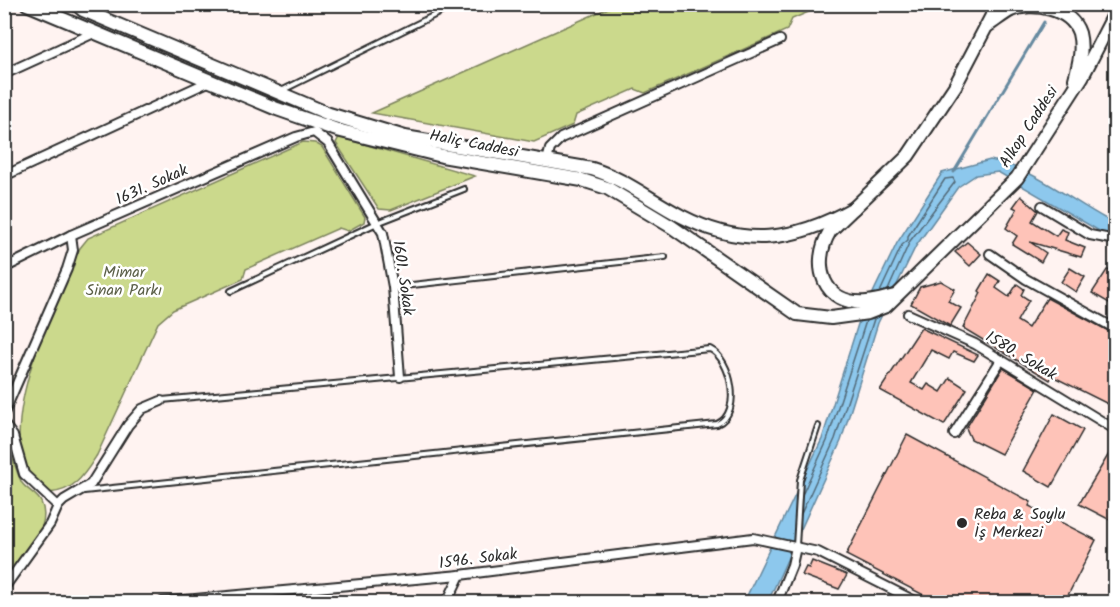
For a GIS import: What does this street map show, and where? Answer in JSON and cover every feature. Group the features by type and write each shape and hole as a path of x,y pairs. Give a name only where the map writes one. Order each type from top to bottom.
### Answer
{"main road":[{"name":"Haliç Caddesi","path":"27,4 314,127 442,156 582,180 607,188 672,227 797,314 831,318 855,316 886,306 896,296"},
{"path":"896,296 866,302 846,299 824,281 820,273 821,246 830,231 908,156 955,86 998,4"},
{"name":"Haliç Caddesi","path":"79,6 105,20 315,108 405,137 547,160 615,176 681,216 720,231 758,239 787,236 826,224 854,208"},
{"path":"986,27 1011,10 1025,7 1046,7 1070,21 1078,32 1081,54 1072,92"},
{"name":"Alkop Caddesi","path":"896,296 1017,178 1072,92 1116,11"},
{"path":"96,32 105,20"},
{"path":"314,127 315,108"}],"street":[{"path":"4,74 96,32"},
{"path":"547,160 553,144 561,138 780,40"},
{"path":"4,176 210,81"},
{"name":"1601. Sokak","path":"314,127 328,143 377,223 386,243 393,287 400,377"},
{"name":"1631. Sokak","path":"4,268 71,235 296,137 314,127"},
{"path":"1042,206 1090,235 1116,240"},
{"path":"4,413 67,269 73,250 71,235"},
{"path":"990,254 1026,279 1116,329"},
{"name":"1580. Sokak","path":"908,314 975,344 1116,430"},
{"path":"954,434 1001,360"},
{"path":"4,588 50,524 58,506 81,491 98,474 128,425 142,409 160,400"},
{"path":"4,424 12,436 24,474 58,506"},
{"name":"1596. Sokak","path":"163,602 460,575 753,538 818,552 916,603"},
{"path":"777,603 792,565 796,547"},
{"path":"447,603 460,575"}],"lane":[{"path":"279,92 457,4"},
{"path":"231,291 377,223 464,189"},
{"path":"393,287 665,257"},
{"path":"81,491 717,424 730,415 732,402 725,363 710,349 160,400"},
{"path":"796,547 800,480 818,426"}],"green space":[{"path":"615,5 825,5 792,19 787,30 645,93 635,89 576,115 573,125 534,142 372,113"},
{"path":"339,137 475,176 391,210 379,209 336,143"},
{"name":"Mimar Sinan Parkı","path":"303,142 315,143 322,147 365,217 364,222 348,231 339,228 246,269 243,279 173,310 158,323 97,455 88,469 78,481 66,489 49,493 26,471 20,448 20,420 34,358 57,297 80,248 88,238"},
{"path":"5,445 22,483 39,499 44,512 43,523 34,543 5,577"}],"water":[{"path":"990,160 1035,176 1106,219 1115,222 1115,236 1101,232 998,172 976,175 958,187 916,246 878,323 841,441 771,595 766,602 744,602 822,439 858,324 897,243 942,173"}],"building":[{"path":"1021,196 1038,211 1032,221 1056,236 1061,229 1068,232 1065,240 1085,248 1081,257 1030,242 1046,253 1041,262 1012,244 1017,236 1006,228 1017,209 1013,207"},
{"path":"967,242 981,254 970,266 955,252"},
{"path":"1070,268 1085,277 1076,292 1061,282"},
{"path":"1107,270 1116,272 1116,307 1092,293"},
{"path":"989,274 1000,281 996,288 1009,297 1017,284 1024,289 1021,295 1029,300 1017,321 1028,328 1047,298 1116,335 1116,408 1052,376 1050,380 963,328"},
{"path":"941,281 955,289 948,301 961,308 950,326 911,304 920,287"},
{"path":"921,328 978,355 974,361 953,352 949,359 931,350 911,383 924,390 928,384 941,392 950,378 967,389 944,425 880,390"},
{"path":"1003,368 1038,389 1001,454 971,439 966,428"},
{"path":"1054,414 1083,430 1051,487 1023,471"},
{"name":"Reba & Soylu İş Merkezi","path":"907,435 1031,502 1029,506 1096,540 1064,603 939,603 846,555"},
{"path":"1116,442 1116,523 1079,504"},
{"path":"812,561 847,575 839,589 802,575"}],"waterway":[{"path":"954,172 1044,22"}],"place":[{"name":"Reba & Soylu İş Merkezi","path":"962,523"}]}
